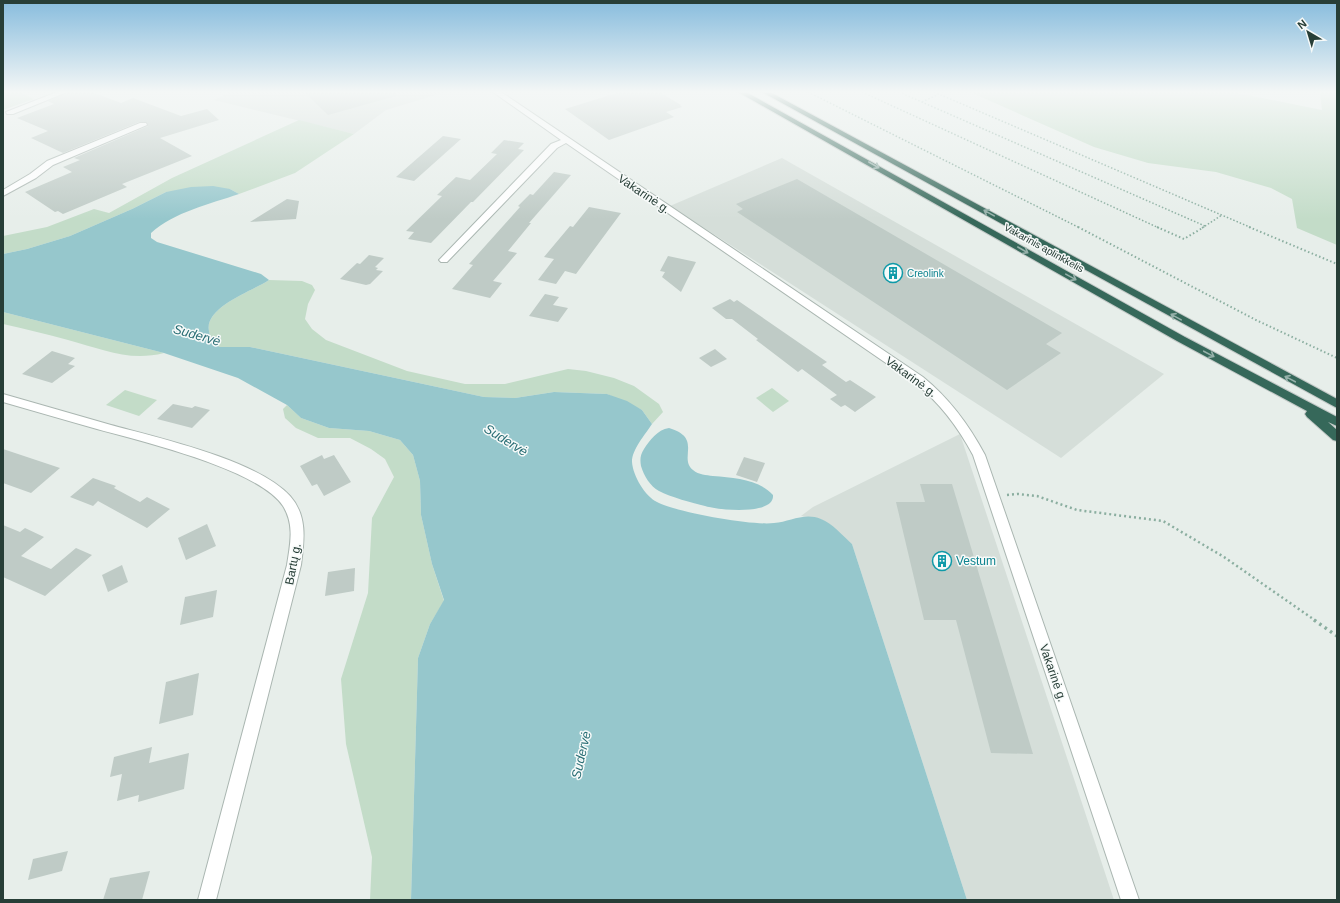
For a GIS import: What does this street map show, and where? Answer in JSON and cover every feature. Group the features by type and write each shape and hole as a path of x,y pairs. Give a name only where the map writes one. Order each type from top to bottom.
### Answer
{"highway":[{"name":"Vakarinis aplinkkelis","path":"816,134 1175,335 1337,422"},
{"name":"Vakarinis aplinkkelis","path":"842,134 1337,404"},
{"path":"1307,388 1337,398"},
{"path":"1296,400 1337,438"}],"street":[{"path":"3,194 33,176 50,163 121,134"},
{"name":"Vakarinė g.","path":"557,134 934,392 955,415 969,436 979,455 1130,900"},
{"path":"444,260 554,146 566,140"},
{"name":"Bartų g.","path":"3,398 188,451 231,467 255,477 272,487 285,499 294,517 298,534 294,565 208,900"}],"path":[{"path":"894,134 992,182 1307,345 1337,358"},
{"path":"954,134 1184,239 1206,227 1223,215"},
{"path":"994,134 1206,227"},
{"path":"1033,134 1337,264"},
{"path":"993,496 1018,494 1037,496 1077,510 1163,520 1224,557 1337,636"}],"shaded area":[{"path":"782,158 1164,374 1061,458 670,206"},
{"path":"960,434 1114,900 967,900 852,544 821,519 801,516 813,507"}],"green space":[{"path":"268,134 354,134 295,173 239,194 230,189 166,192 132,209 70,236 27,249 3,254 3,236 47,227 94,209 109,213 172,178"},
{"path":"1065,134 1337,134 1337,245 1297,228 1292,199 1271,188 1216,172 1148,163 1094,147"},
{"path":"269,280 302,281 312,285 315,290 308,304 305,319 312,329 326,340 407,371 465,384 505,384 568,369 586,371 614,378 634,386 659,404 663,412 652,424 642,410 607,394 554,392 515,398 484,397 250,347 219,347 209,333 209,322 214,314 231,301"},
{"path":"3,312 164,353 139,356 104,350 3,324"},
{"path":"772,388 789,401 773,412 756,398"},
{"path":"125,390 157,400 139,416 106,405"},
{"path":"287,405 301,418 329,428 369,431 400,440 413,455 420,481 421,515 432,564 444,601 430,624 418,658 411,900 370,900 372,857 346,744 341,679 368,593 372,518 394,477 385,459 371,449 350,438 318,438 296,428 285,418 283,409"}],"water":[{"name":"Sudervė","path":"213,186 230,189 239,194 193,209 170,219 151,233 151,238 157,242 261,274 269,280 231,301 214,314 209,322 209,333 219,347 250,347 484,397 515,398 554,392 607,394 627,401 642,410 652,424 636,447 632,462 640,485 648,495 657,502 697,514 749,522 774,523 803,517 815,517 825,521 852,544 967,900 411,900 418,658 430,624 444,600 432,564 421,515 420,481 413,455 400,440 369,431 329,428 301,418 287,405 238,378 164,353 3,312 3,254 27,249 70,236 132,209 166,192 191,187"},
{"path":"669,428 679,432 685,437 688,443 689,465 693,470 703,474 753,482 773,495 771,502 756,509 732,510 711,508 682,500 656,489 650,484 644,473 640,460 641,455 654,436"}],"building":[{"path":"40,134 109,134 63,153 31,138"},
{"path":"129,134 173,134 160,138 192,156 122,184 127,187 63,214 58,211 55,212 25,192 72,172 63,167 80,160 74,158"},
{"path":"601,134 626,134 609,140"},
{"path":"443,136 461,139 414,181 396,177"},
{"path":"504,140 524,143 518,149 524,150 431,243 408,239 414,232 406,231 442,196 437,195 456,177 470,180 497,154 491,153"},
{"path":"554,172 571,175 529,223 531,223 508,251 517,253 493,281 502,283 490,298 452,289 473,265 469,264 520,207 518,206 530,194 533,195"},
{"name":"Creolink","path":"797,179 1062,333 1046,344 1061,353 1007,390 737,212 743,209 736,204"},
{"path":"287,199 299,201 296,219 250,222"},
{"path":"589,207 621,213 576,274 565,271 556,284 538,280 554,259 544,257 570,226 573,227"},
{"path":"369,255 384,258 375,267 378,268 376,270 383,271 370,284 366,285 340,279 357,263 360,264"},
{"path":"668,256 696,262 681,292 662,277 665,272 660,271"},
{"path":"545,294 559,297 553,305 568,308 558,322 529,316"},
{"path":"730,299 734,302 737,300 827,362 822,365 846,382 850,380 876,397 855,412 845,405 841,407 830,399 837,395 802,369 798,372 756,340 758,339 732,319 726,319 712,308"},
{"path":"715,349 727,359 711,367 699,358"},
{"path":"52,351 75,358 68,364 75,366 52,383 22,374"},
{"path":"173,404 192,408 195,406 210,410 192,428 157,419"},
{"path":"3,449 60,468 31,493 3,483"},
{"path":"322,455 324,459 334,455 351,482 324,496 317,484 312,486 300,466"},
{"path":"744,457 765,463 757,482 736,475"},
{"path":"93,478 116,486 114,488 140,502 147,497 170,509 147,528 98,501 93,506 70,497"},
{"name":"Vestum","path":"920,484 952,484 1033,754 991,753 956,620 924,620 896,502 925,502"},
{"path":"207,524 216,546 186,560 178,538"},
{"path":"3,525 20,532 25,528 44,537 21,556 51,569 76,548 92,555 45,596 3,577"},
{"path":"122,565 128,582 108,592 102,575"},
{"path":"355,568 354,591 325,596 328,572"},
{"path":"217,590 213,617 180,625 185,597"},
{"path":"199,673 193,715 159,724 166,682"},
{"path":"152,747 149,763 189,753 184,789 138,802 139,795 117,801 122,774 110,777 114,757"},
{"path":"68,851 62,871 28,880 33,859"},
{"path":"150,871 142,900 103,900 110,878"}],"place":[{"name":"Creolink","path":"893,273"},
{"name":"Vestum","path":"942,561"}]}
